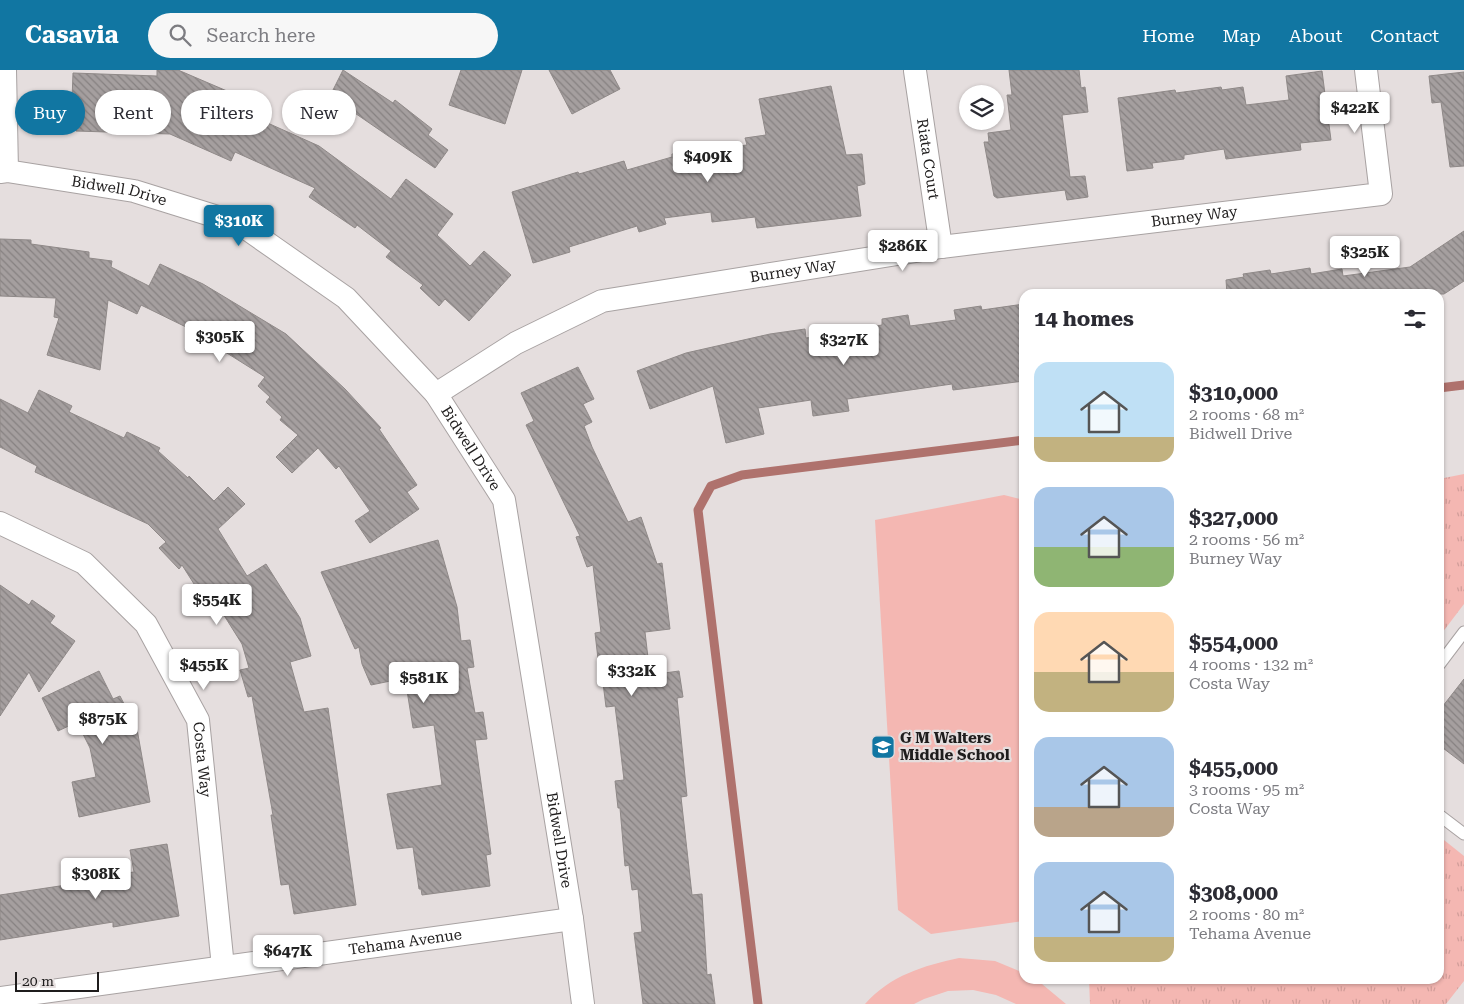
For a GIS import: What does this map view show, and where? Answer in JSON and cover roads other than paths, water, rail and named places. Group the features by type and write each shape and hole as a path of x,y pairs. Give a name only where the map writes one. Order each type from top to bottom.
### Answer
{"street":[{"path":"4,172 5,70"},
{"name":"Burney Way","path":"436,394 516,343 602,301 940,247 1381,194 1366,70"},
{"name":"Riata Court","path":"915,71 940,247"},
{"name":"Bidwell Drive","path":"4,172 134,191 240,224 346,298 436,394 504,500 572,920 583,1004"},
{"name":"Costa Way","path":"0,523 84,563 146,624 198,720 223,967"},
{"name":"Tehama Avenue","path":"0,998 572,920"}],"lane":[{"path":"1444,658 1464,632"},
{"path":"1444,818 1464,834"}],"waterway":[{"path":"1444,387 1464,385"},
{"path":"758,1004 698,510 711,486 742,475 1019,441"}],"place":[{"name":"G M Walters Middle School","path":"883,747"}]}
